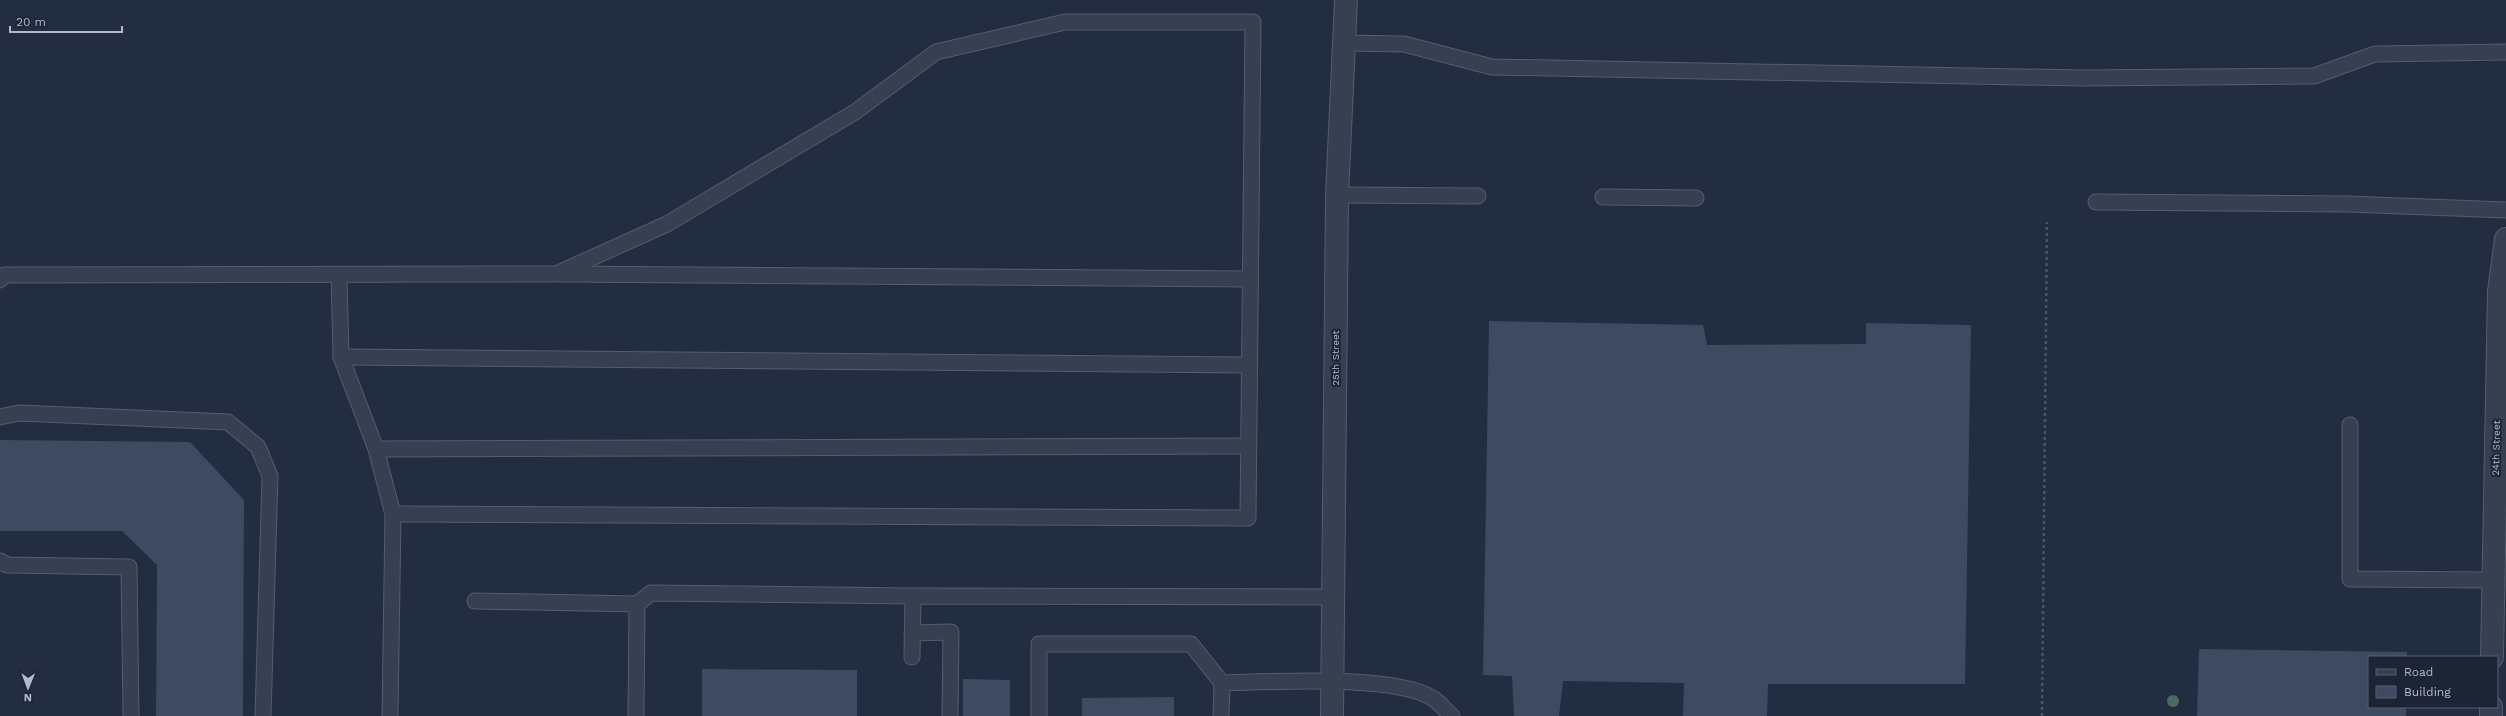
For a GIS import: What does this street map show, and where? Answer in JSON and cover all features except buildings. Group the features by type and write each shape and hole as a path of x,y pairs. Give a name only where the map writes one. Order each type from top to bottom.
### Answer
{"street":[{"name":"25th Street","path":"1332,716 1337,195 1346,0"},
{"name":"24th Street","path":"2492,656 2493,580 2500,514 2499,291 2506,239"}],"lane":[{"path":"393,514 1248,518 1253,22 1065,22 936,52 855,112 667,224 556,274"},
{"path":"1344,43 1404,44 1492,67 2080,78 2314,76 2375,54 2506,52"},
{"path":"1337,195 1478,196"},
{"path":"1604,197 1696,198"},
{"path":"2096,202 2348,204 2506,210"},
{"path":"0,280 4,275 556,274 1250,279"},
{"path":"339,275 341,357 376,449 393,514 390,716"},
{"path":"341,357 1249,364"},
{"path":"0,417 19,413 228,422 258,447 270,476 263,716"},
{"path":"2350,425 2350,579 2493,580"},
{"path":"376,449 1248,446"},
{"path":"0,561 7,565 129,567 131,716"},
{"path":"475,601 637,604 651,593 912,596 1333,597"},
{"path":"912,596 912,657"},
{"path":"636,716 637,604"},
{"path":"912,633 951,632 950,716"},
{"path":"1039,716 1039,644 1191,644 1222,683 1222,716"},
{"path":"1222,683 1332,682 1396,685 1434,699 1452,716"}],"path":[{"path":"2042,716 2047,222"}]}
